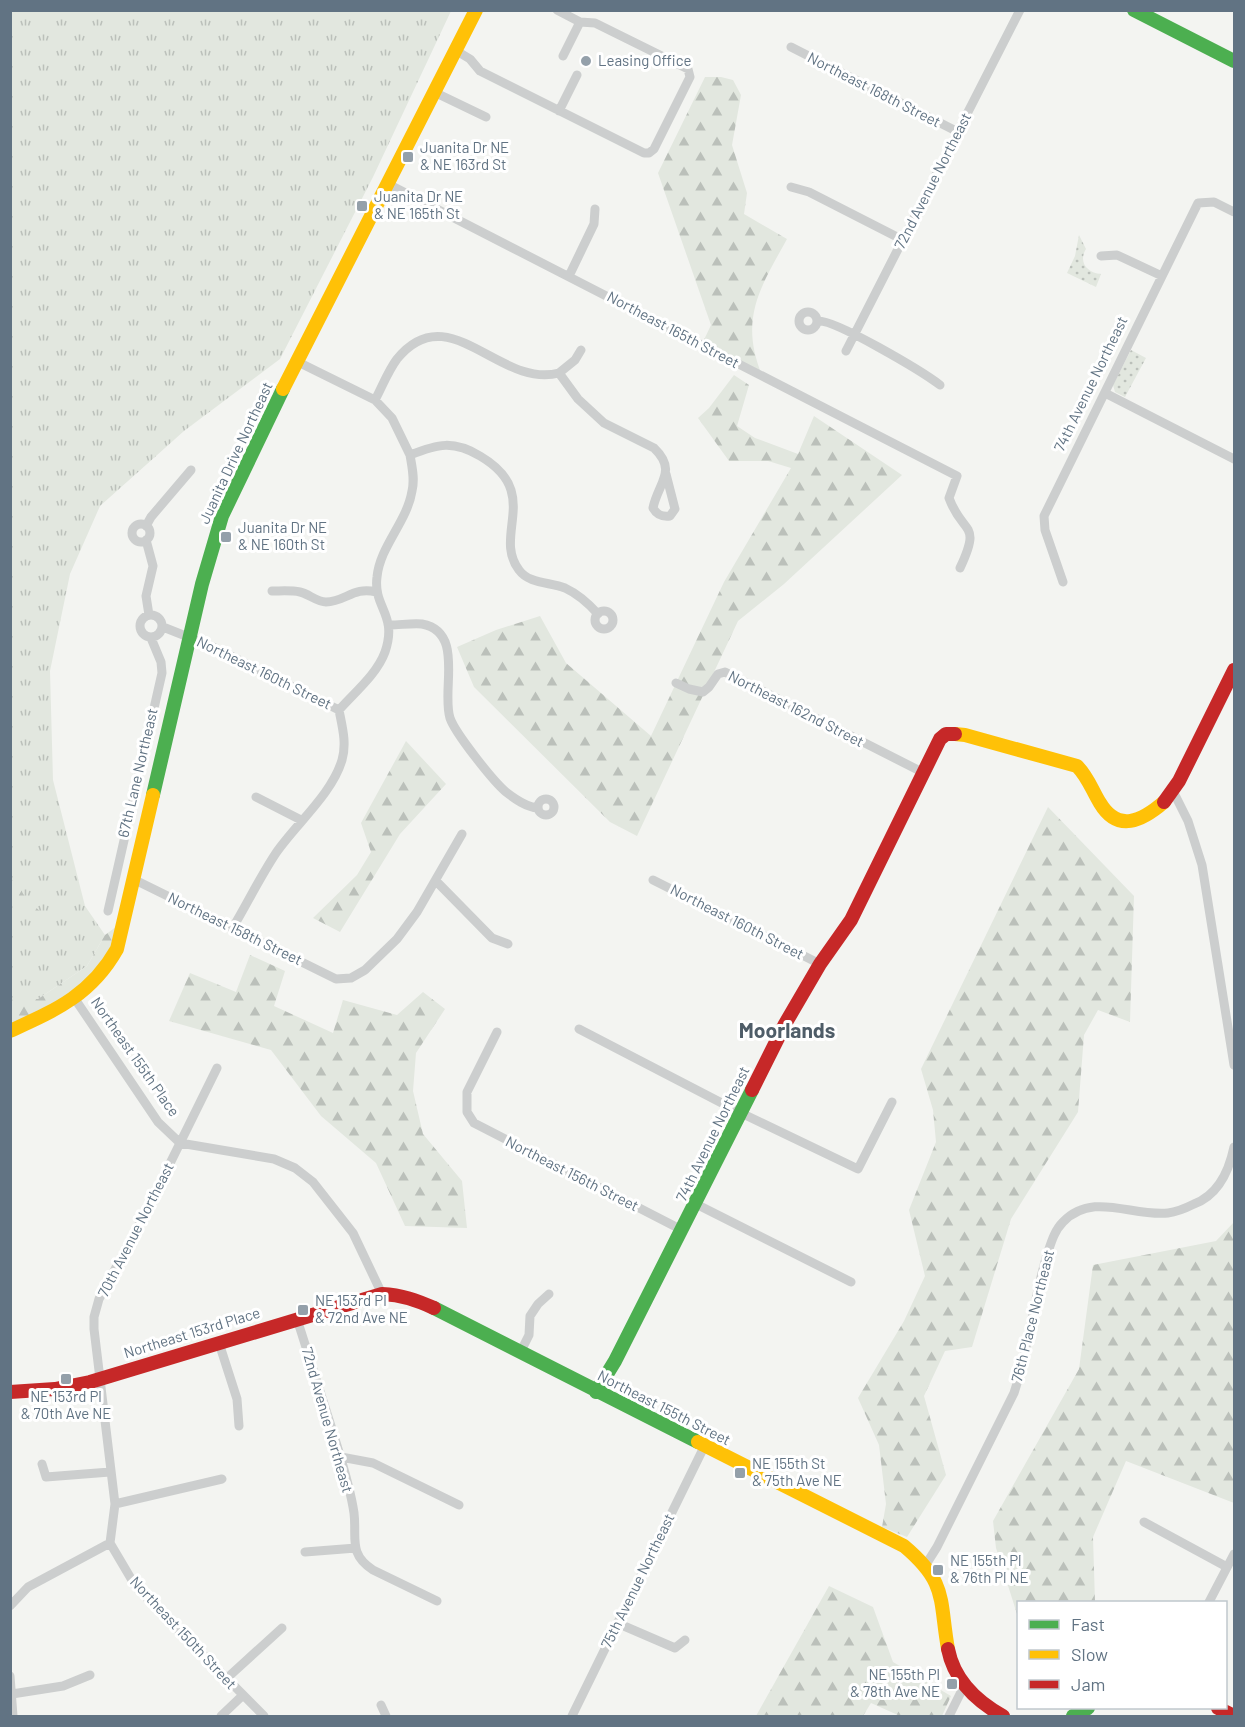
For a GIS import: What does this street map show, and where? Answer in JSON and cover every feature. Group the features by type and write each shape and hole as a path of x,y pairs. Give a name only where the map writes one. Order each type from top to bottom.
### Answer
{"street":[{"name":"Juanita Drive Northeast","path":"10,1031 75,999 97,981 112,960 122,933 190,637 222,516 253,449 476,10"},
{"path":"455,50 470,59 480,71 644,153 649,153 654,149 690,77 688,69 595,23 580,22 557,10"},
{"name":"72nd Avenue Northeast","path":"846,351 1020,10"},
{"path":"1134,10 1234,62"},
{"path":"563,56 580,22"},
{"name":"Northeast 168th Street","path":"791,47 958,132"},
{"path":"559,111 577,75"},
{"path":"434,93 486,117"},
{"name":"Northeast 165th Street","path":"388,184 957,476 949,498 969,528 971,538 960,568"},
{"path":"791,187 809,192 903,240"},
{"name":"74th Avenue Northeast","path":"1063,582 1045,530 1044,516 1198,203 1214,202 1234,212"},
{"path":"569,276 594,224 595,209"},
{"path":"1101,256 1117,255 1162,276"},
{"path":"817,321 825,321 854,335 921,371 940,385"},
{"path":"375,400 398,358 419,341 434,336 449,337 464,343 533,376 559,373 575,360 581,350"},
{"path":"232,929 276,854 325,791 342,759 345,742 339,710 375,669 384,653 390,625 376,592 377,574 381,560 410,501 414,478 410,455 392,418 375,400 298,362"},
{"path":"559,373 578,399 604,423 660,453 666,465 666,474"},
{"path":"1105,393 1234,459"},
{"path":"410,455 433,446 458,445 497,468 512,491 514,507 511,549 516,567 527,578 568,589 598,614"},
{"name":"67th Lane Northeast","path":"147,526 151,517 191,470"},
{"name":"67th Lane Northeast","path":"108,910 162,673 161,662 151,638 143,634 140,627 142,619 149,615 147,596 153,566 146,540 150,531 147,526 140,524 133,531 136,540 146,540"},
{"path":"272,591 298,591 327,602 335,601 355,591 376,592"},
{"path":"149,615 159,618 163,627 159,635 151,638"},
{"path":"390,625 425,625 445,641 449,657 446,701 450,720 504,790 523,804 538,808"},
{"name":"Northeast 160th Street","path":"163,627 190,637 339,710"},
{"path":"1234,670 1173,792 1188,821 1202,865 1234,1065"},
{"name":"Northeast 162nd Street","path":"675,682 689,689 703,692 718,674 725,672 922,772"},
{"name":"74th Avenue Northeast","path":"596,1392 615,1361 696,1204 785,1024 820,964 851,920 939,739 946,734 954,733 975,737 1077,766 1086,774 1095,797 1106,813 1119,821 1132,823 1142,819 1173,792"},
{"path":"256,797 301,820"},
{"path":"462,834 436,881 492,938 508,944"},
{"name":"Northeast 158th Street","path":"133,879 336,979 351,978 365,970 381,955 397,939 436,881"},
{"name":"Northeast 160th Street","path":"653,880 820,964"},
{"name":"Northeast 155th Place","path":"75,999 158,1122 180,1143"},
{"path":"579,1029 741,1113 858,1169 892,1102"},
{"name":"Northeast 156th Street","path":"496,1032 467,1092 467,1112 474,1123 682,1230"},
{"name":"70th Avenue Northeast","path":"110,1543 115,1504 99,1379 94,1317 99,1299 217,1068"},
{"path":"180,1143 274,1159 295,1168 313,1182 353,1233 382,1294"},
{"name":"76th Place Northeast","path":"925,1566 937,1547 1014,1393 1020,1376 1039,1279 1055,1232 1074,1213 1087,1208 1101,1205 1169,1213 1204,1200 1216,1189 1224,1177 1234,1147"},
{"path":"696,1204 851,1282"},
{"name":"Northeast 153rd Place","path":"10,1392 55,1389 99,1379 382,1294"},
{"name":"Northeast 155th Street","path":"382,1294 400,1295 417,1300 704,1447 904,1546 925,1566"},
{"path":"520,1353 529,1335 530,1316 549,1294"},
{"name":"72nd Avenue Northeast","path":"297,1319 340,1457 354,1514 353,1537 357,1552"},
{"path":"219,1343 237,1399 239,1426"},
{"name":"75th Avenue Northeast","path":"572,1716 704,1447"},
{"path":"340,1457 374,1463 459,1505"},
{"path":"42,1464 46,1477 110,1473"},
{"path":"115,1504 222,1479"},
{"path":"1144,1522 1227,1567"},
{"path":"10,1606 28,1587 110,1543"},
{"name":"Northeast 150th Street","path":"110,1543 136,1587 264,1716"},
{"path":"305,1552 357,1552 363,1564 437,1601"},
{"path":"1210,1601 1234,1554"},
{"path":"925,1566 941,1595 948,1653 953,1667 964,1686 983,1704 1003,1716"},
{"path":"617,1623 675,1648 685,1640"},
{"path":"226,1679 282,1628"},
{"path":"12,1694 63,1686 90,1675"},
{"path":"10,1677 13,1716"},
{"path":"949,1716 964,1686"},
{"path":"220,1716 242,1696"},
{"path":"381,1705 386,1716"}],"green space":[{"path":"11,11 451,11 373,177 280,359 184,431 100,506 70,574 50,671 53,780 85,906 105,935 87,966 38,999 11,999"},
{"path":"705,77 733,80 741,95 732,145 747,193 744,214 787,239 761,289 753,320 752,337 762,375 702,344 711,325 658,173"},
{"path":"1079,235 1086,249 1083,258 1085,266 1092,272 1101,274 1096,287 1067,273 1075,256"},
{"path":"1131,350 1146,358 1125,397 1115,392 1113,385"},
{"path":"734,375 749,385 737,426 755,438 798,454 814,416 902,475 784,584 738,621 637,836 610,822 474,687 457,647 496,630 540,616 566,663 651,736 724,582 791,468 768,461 729,461 698,418 709,408"},
{"path":"406,741 446,784 400,834 340,932 313,918 357,875 371,852 361,823"},
{"path":"1048,807 1134,896 1130,1022 1098,1010 1084,1035 1078,1112 1011,1219 972,1347 945,1351 924,1396 946,1475 907,1537 882,1527 886,1504 879,1445 858,1398 904,1321 925,1276 909,1210 936,1142 933,1110 921,1069"},
{"path":"11,878 27,899 46,917 11,906"},
{"path":"128,918 104,979 11,1032 11,999 38,999 87,966 105,935"},
{"path":"250,955 285,971 274,1006 333,1033 343,1000 397,1015 423,992 445,1009 416,1053 413,1091 423,1134 462,1181 467,1228 405,1226 376,1163 321,1116 271,1050 169,1021 190,973 236,992"},
{"path":"1234,1222 1234,1503 1126,1461 1093,1537 1095,1601 1017,1601 1017,1614 996,1548 993,1521 1079,1369 1093,1265 1216,1241"},
{"path":"829,1586 873,1607 893,1662 951,1696 942,1716 900,1716 871,1703 863,1716 756,1716"}],"traffic: fast":[{"path":"1134,10 1234,61"},
{"path":"153,795 202,584 222,516 283,389"},
{"path":"596,1392 615,1361 752,1090"},
{"path":"434,1308 698,1442"},
{"path":"1073,1716 1086,1709"}],"traffic: slow":[{"path":"283,389 476,10"},
{"path":"955,734 1077,766 1107,812 1122,821 1139,819 1164,802"},
{"path":"10,1031 57,1008 84,990 107,965 117,949 153,795"},
{"path":"698,1442 904,1546 918,1559 935,1582 942,1604 948,1649"}],"traffic: jam":[{"path":"1164,802 1179,781 1234,670"},
{"path":"752,1090 785,1024 820,964 851,920 940,739 946,734 955,734"},
{"path":"10,1392 55,1389 90,1382 382,1294 409,1298 434,1308"},
{"path":"948,1649 961,1680 984,1704 1003,1716"},
{"path":"1220,1709 1234,1716"}],"place":[{"name":"Leasing Office","path":"586,61"},
{"name":"Juanita Dr NE & NE 163rd St","path":"408,157"},
{"name":"Juanita Dr NE & NE 165th St","path":"362,206"},
{"name":"Juanita Dr NE & NE 160th St","path":"226,537"},
{"name":"NE 153rd Pl & 72nd Ave NE","path":"303,1310"},
{"name":"NE 153rd Pl & 70th Ave NE","path":"66,1379"},
{"name":"NE 155th St & 75th Ave NE","path":"740,1473"},
{"name":"NE 155th Pl & 76th Pl NE","path":"938,1570"},
{"name":"NE 155th Pl & 78th Ave NE","path":"952,1684"}],"district":[{"name":"Moorlands","path":"787,1031"}]}
